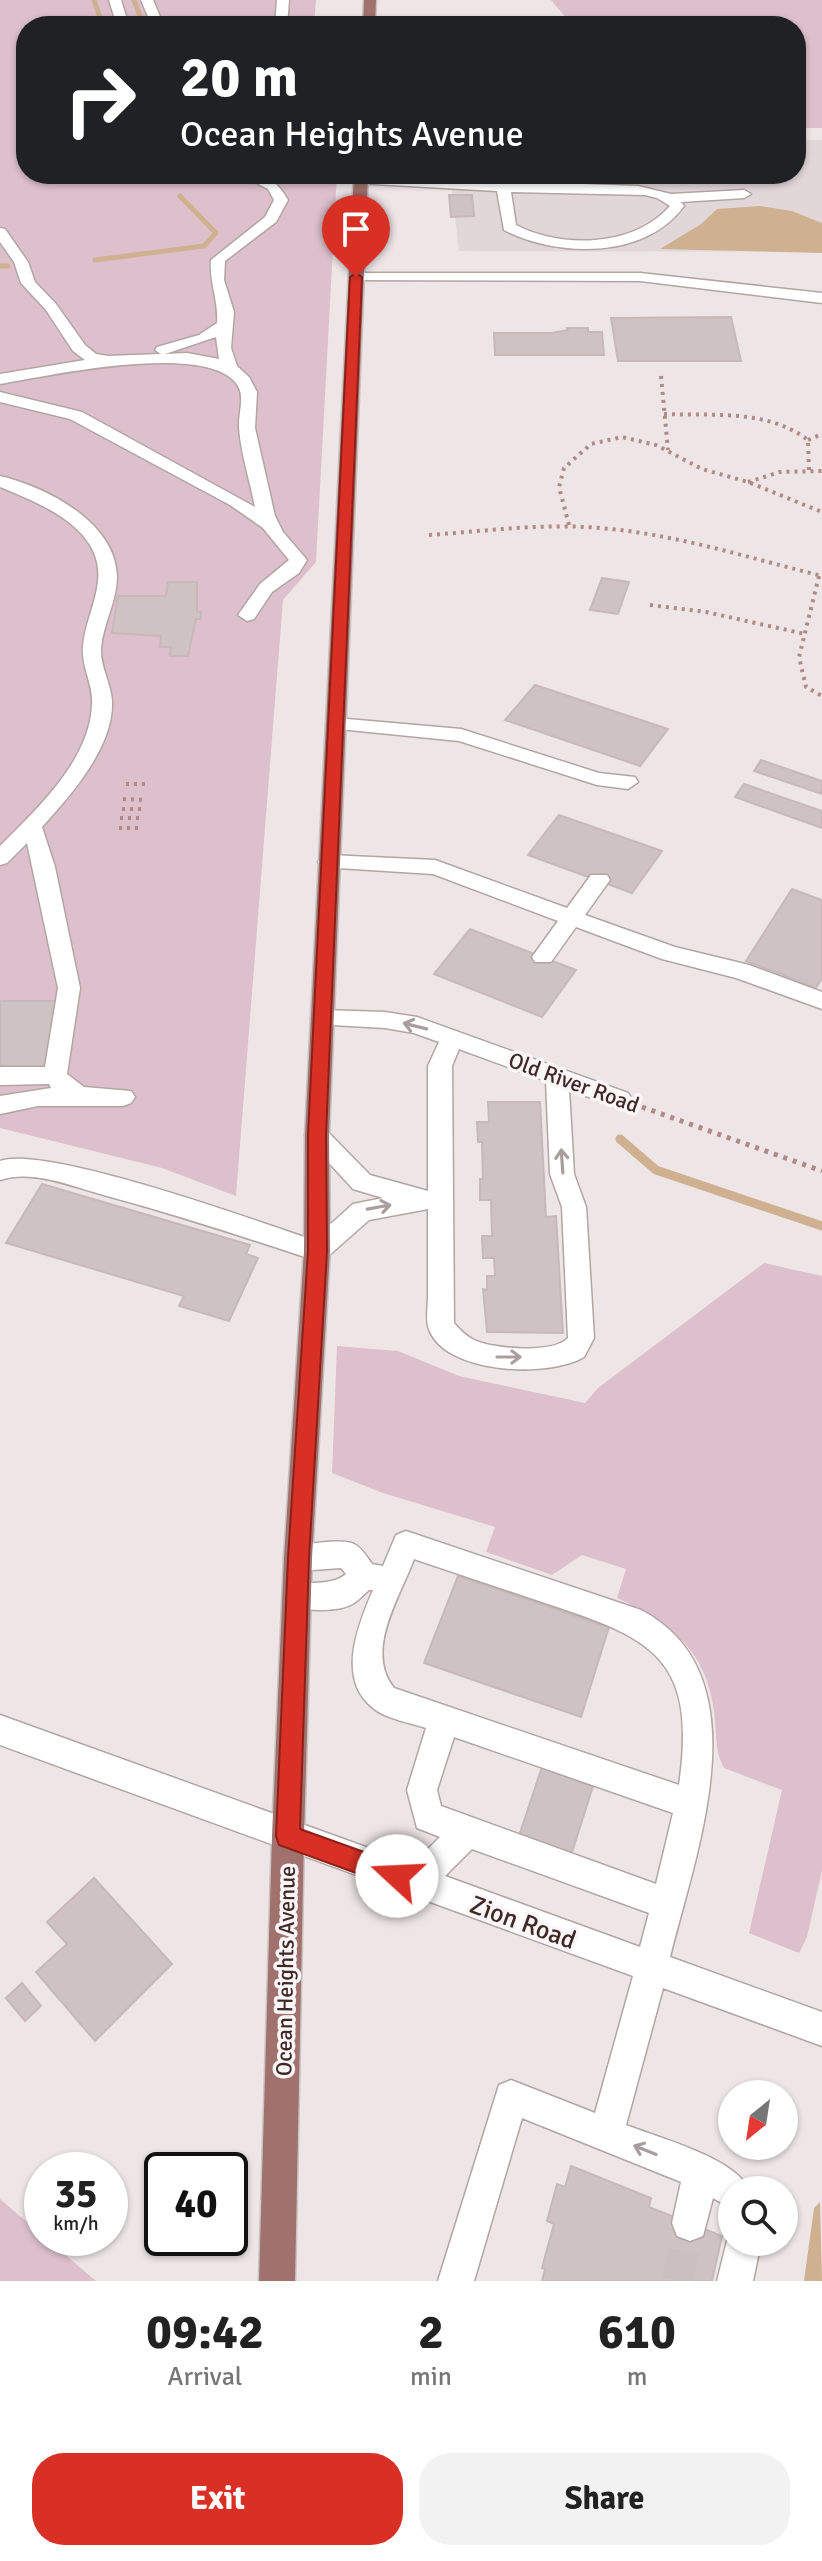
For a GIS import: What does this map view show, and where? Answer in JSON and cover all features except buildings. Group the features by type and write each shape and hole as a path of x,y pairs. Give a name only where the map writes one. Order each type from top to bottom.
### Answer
{"main road":[{"name":"Ocean Heights Avenue","path":"279,2281 288,1836 298,1558 317,1251 317,1135 361,184"}],"street":[{"path":"268,184 281,200 271,219 218,260 217,280 226,312 221,339 229,366 249,392 247,428 269,524"},
{"path":"451,184 647,191 670,198 744,194"},
{"path":"503,188 509,227 530,237 555,241 623,240 640,236 675,210 676,203 670,198"},
{"path":"0,232 21,262 28,283 51,307 79,348 91,357 108,361"},
{"path":"356,277 640,277 822,298"},
{"path":"128,360 196,341 224,326"},
{"path":"0,379 108,361 178,357 229,366"},
{"path":"0,397 76,415 225,495 269,524 298,560 293,569 266,588 247,615"},
{"path":"0,481 43,499 75,518 95,542 108,572 93,633 92,662 103,696 100,719 66,787 0,858"},
{"path":"336,724 453,733 597,779 628,782"},
{"path":"32,826 44,867 69,988 55,1075 63,1087 82,1096"},
{"path":"329,862 435,867 670,954 741,971 822,1001"},
{"path":"543,957 599,880"},
{"name":"Old River Road","path":"322,1018 385,1020 417,1025 620,1099"},
{"path":"452,1038 440,1066 434,1200 441,1326 462,1346 496,1357 560,1357 575,1350 581,1338 575,1219 562,1174 557,1076"},
{"path":"0,1076 55,1075"},
{"path":"0,1105 38,1097 123,1097"},
{"path":"317,1135 362,1182 434,1200"},
{"path":"0,1171 14,1166 41,1169 196,1210 317,1251 362,1211 434,1200"},
{"path":"298,1596 344,1594 378,1578 406,1544 618,1614 653,1633 669,1648 693,1692 699,1767 651,1969 606,2135"},
{"path":"298,1558 348,1555 378,1578"},
{"path":"378,1578 367,1667 375,1691 394,1704 691,1804"},
{"path":"444,1720 422,1790 428,1817 667,1904"},
{"name":"Zion Road","path":"0,1730 822,2029"},
{"path":"417,1883 466,1832"},
{"path":"456,2281 511,2097 718,2180"},
{"path":"690,2223 701,2173"},
{"path":"735,2281 740,2256"}],"path":[{"path":"661,376 668,451"},
{"path":"664,414 769,419 789,426 808,440"},
{"path":"808,440 822,434"},
{"path":"569,525 559,487 564,468 598,440 622,437 668,451 702,469 748,482 822,512"},
{"path":"808,440 809,471"},
{"path":"748,482 780,472 822,471"},
{"path":"429,535 569,525 682,539 821,576 799,657 806,687 822,696"},
{"path":"650,605 706,612 805,634"},
{"path":"126,784 147,784"},
{"path":"123,799 145,800"},
{"path":"122,809 144,809"},
{"path":"120,818 143,818"},
{"path":"119,828 141,828"},
{"name":"Old River Road","path":"620,1099 822,1171"}],"shaded area":[{"path":"0,0 316,0 315,16 16,16 16,184 336,184 316,562 283,600 236,1196 162,1168 0,1128"},
{"path":"551,0 822,0 822,128 806,128 806,16 565,16"},
{"path":"806,140 822,140 822,252 459,251 451,184 806,184"},
{"path":"760,206 792,211 822,223 822,253 660,249 701,224 717,209"},
{"path":"764,1263 822,1276 822,1870 807,1937 799,1953 749,1933 782,1790 724,1768 717,1747 710,1691 703,1672 683,1641 654,1617 617,1598 626,1569 582,1555 552,1575 486,1552 495,1527 383,1493 332,1473 337,1346 398,1351 459,1376 585,1403 598,1388"},
{"path":"0,2199 24,2220 24,2256 67,2256 96,2281 0,2281"},
{"path":"820,2202 822,2281 804,2281 814,2208"}],"waterway":[{"path":"94,0 100,16"},
{"path":"134,0 140,16"},
{"path":"95,260 204,246 216,233 180,196"},
{"path":"0,266 8,266"},
{"path":"620,1139 656,1170 822,1226"}],"tunnel":[{"path":"677,2281 690,2223"}],"route":[{"path":"356,277 317,1135 317,1251 298,1558 288,1836 397,1876"}]}
